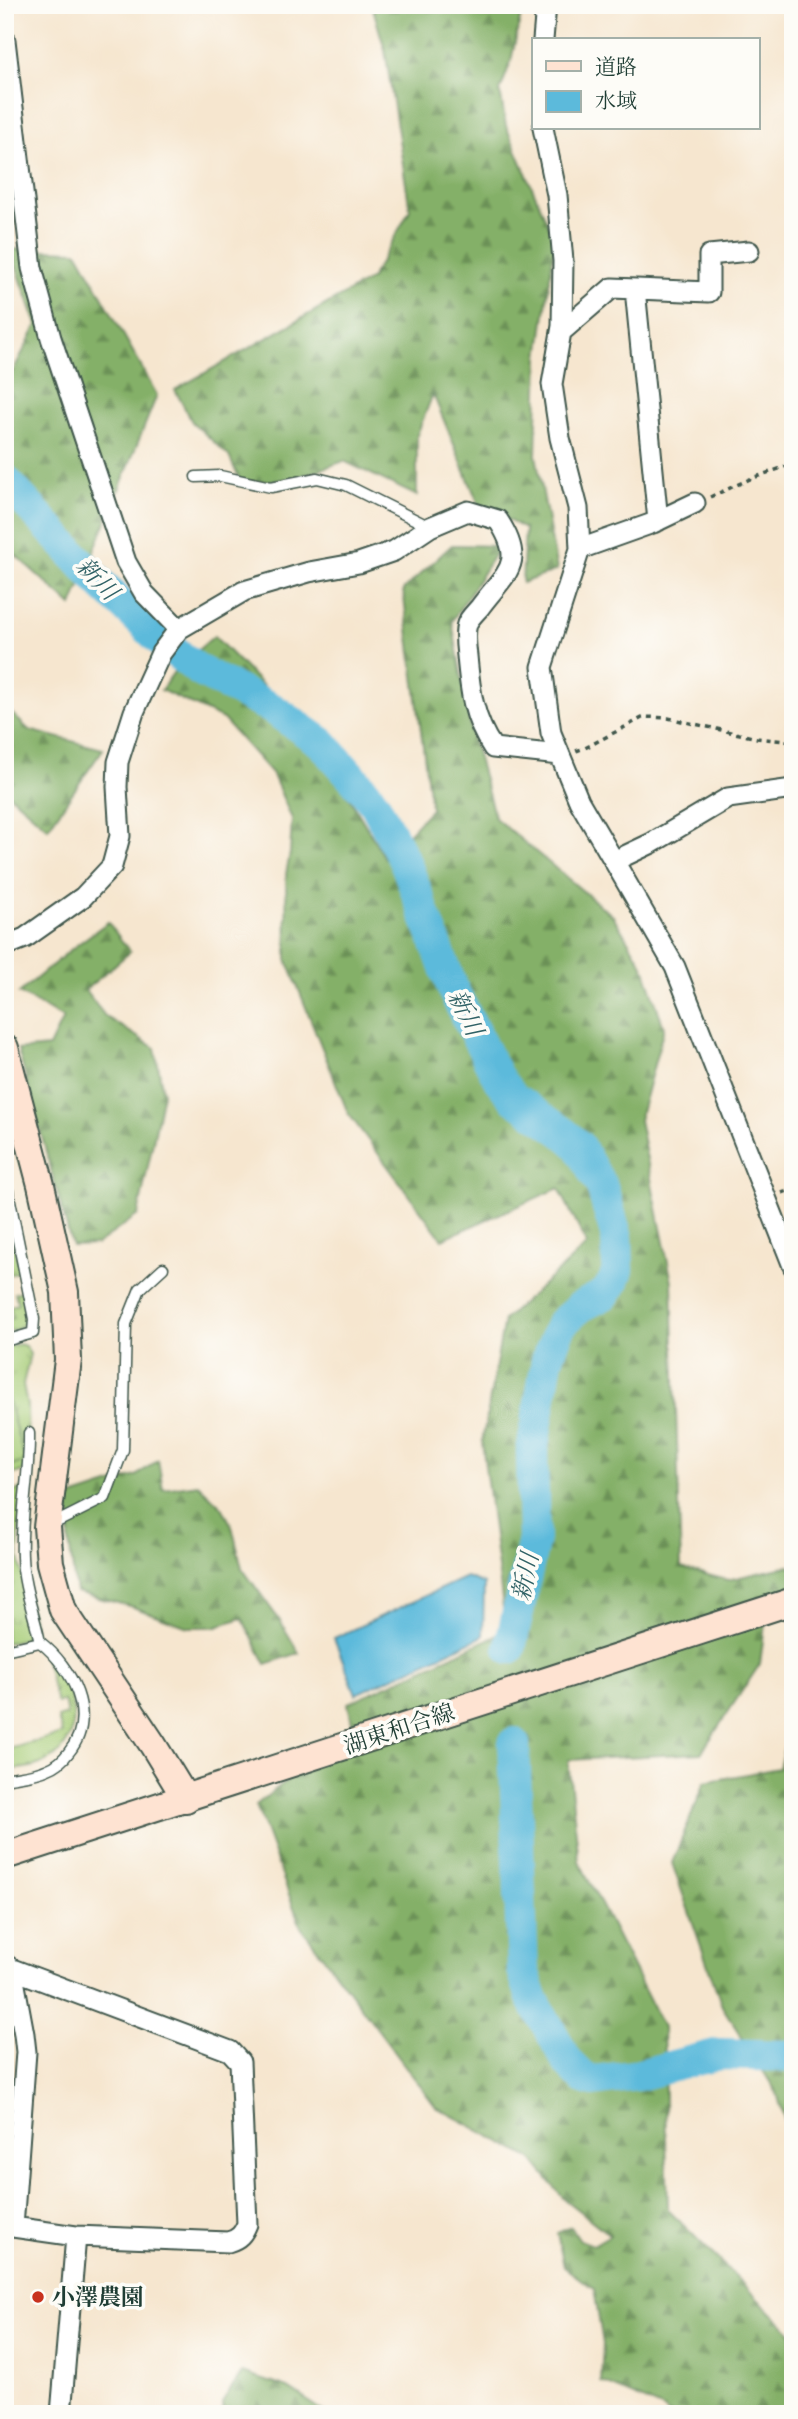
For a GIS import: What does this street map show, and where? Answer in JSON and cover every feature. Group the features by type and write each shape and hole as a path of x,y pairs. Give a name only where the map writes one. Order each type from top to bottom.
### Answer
{"main road":[{"path":"5,1048 41,1185 65,1292 68,1360 47,1527 50,1563 62,1610 186,1798"},
{"name":"湖東和合線","path":"5,1856 793,1601"}],"street":[{"path":"543,38 546,5"},
{"path":"5,40 32,268 51,338 126,562 145,593 177,631"},
{"path":"543,130 557,195 563,261 561,332 552,384 560,438 578,508 580,549 542,667 551,733 579,801 675,967 793,1266"},
{"path":"561,332 612,288 709,292 709,255 749,251"},
{"path":"635,289 658,521"},
{"path":"580,549 658,521 695,503"},
{"path":"5,946 26,938 83,897 112,866 120,835 118,762 134,712 161,653 177,631 244,591 309,572 359,563 394,551 430,527 468,511 498,520 511,539 512,562 501,582 467,624 466,647 474,711 483,733 493,747 560,755"},
{"path":"614,862 728,798 793,789"},
{"path":"8,1967 230,2052 240,2062 247,2224 244,2233 228,2242 76,2236 13,2227 26,2052 8,1967"},
{"path":"61,2414 76,2236"}],"lane":[{"path":"196,477 220,476 271,487 317,478 346,485 430,527"},
{"path":"5,1176 34,1319 33,1333 5,1341"},
{"path":"47,1527 105,1498 123,1450 125,1324 140,1289 163,1268"},
{"path":"5,1779 48,1769 64,1759 76,1743 82,1723 75,1684 63,1665 40,1642 25,1580 22,1557 30,1458 29,1433"},
{"path":"5,1650 40,1642"}],"path":[{"path":"695,503 793,464"},
{"path":"560,755 585,748 644,718 668,718 757,738 793,742"}],"green space":[{"path":"372,5 523,5 511,61 500,91 506,126 555,241 539,357 536,455 557,570 522,583 525,529 479,505 433,394 417,435 417,496 344,461 293,479 241,483 229,456 192,422 175,390 371,279 410,210 385,50"},
{"path":"10,249 77,251 157,395 72,606 11,551 5,553 5,386 37,325"},
{"path":"452,545 500,546 452,621 472,737 495,818 613,916 644,967 664,1028 639,1120 672,1282 681,1568 727,1580 793,1565 793,1592 768,1601 760,1664 701,1753 568,1760 579,1861 663,2027 668,2210 792,2333 793,2414 669,2414 664,2409 601,2382 603,2344 594,2289 564,2267 557,2233 571,2227 580,2240 593,2245 610,2235 564,2199 532,2159 436,2107 301,1927 256,1805 353,1728 348,1703 506,1631 482,1442 504,1320 587,1245 559,1188 442,1239 348,1113 287,960 286,874 292,819 273,775 223,719 161,690 176,669 214,636 270,693 347,794 385,858 431,809 403,590"},
{"path":"5,707 29,730 103,749 48,828 5,791"},
{"path":"108,922 130,952 85,990 105,1016 155,1048 163,1093 138,1215 96,1245 72,1246 18,1050 49,1047 63,1018 19,993"},
{"path":"5,1202 20,1271 9,1275 5,1268"},
{"path":"23,1291 26,1322 17,1329 5,1332 5,1321 13,1318 10,1306 18,1304 15,1293"},
{"path":"20,1344 25,1346 30,1354 23,1384 27,1406 28,1460 26,1470 5,1477 5,1467 25,1461 5,1390 5,1347"},
{"path":"5,1390 25,1462 5,1467"},
{"path":"158,1460 163,1489 198,1484 222,1507 232,1526 242,1568 299,1653 266,1664 242,1618 214,1627 188,1627 133,1607 76,1592 69,1542 69,1498 136,1476"},
{"path":"22,1489 18,1552 34,1629 27,1638 5,1643 5,1494"},
{"path":"43,1653 58,1670 68,1688 73,1707 73,1725 67,1742 56,1755 38,1765 14,1769 5,1762 5,1750 62,1734 58,1718 67,1715 64,1701 57,1703"},
{"path":"788,1734 793,1736 793,2150 777,2093 722,2006 672,1863 705,1782 779,1768"},
{"path":"242,2373 288,2388 328,2414 222,2414 222,2403"}],"water":[{"path":"466,1577 484,1584 483,1636 356,1694 334,1638"}],"waterway":[{"name":"新川","path":"5,480 98,581 164,644 200,671 273,709 322,743 362,788 375,804 406,864 454,992 499,1080 514,1098 579,1146 602,1187 617,1238 618,1270 605,1294 580,1307 561,1324 547,1360 532,1452 534,1539 510,1648"},
{"name":"新川","path":"514,1743 523,1970 532,1998 569,2064 583,2078 593,2081 639,2075 719,2054 793,2056"}],"place":[{"name":"小澤農園","path":"38,2297"}]}
